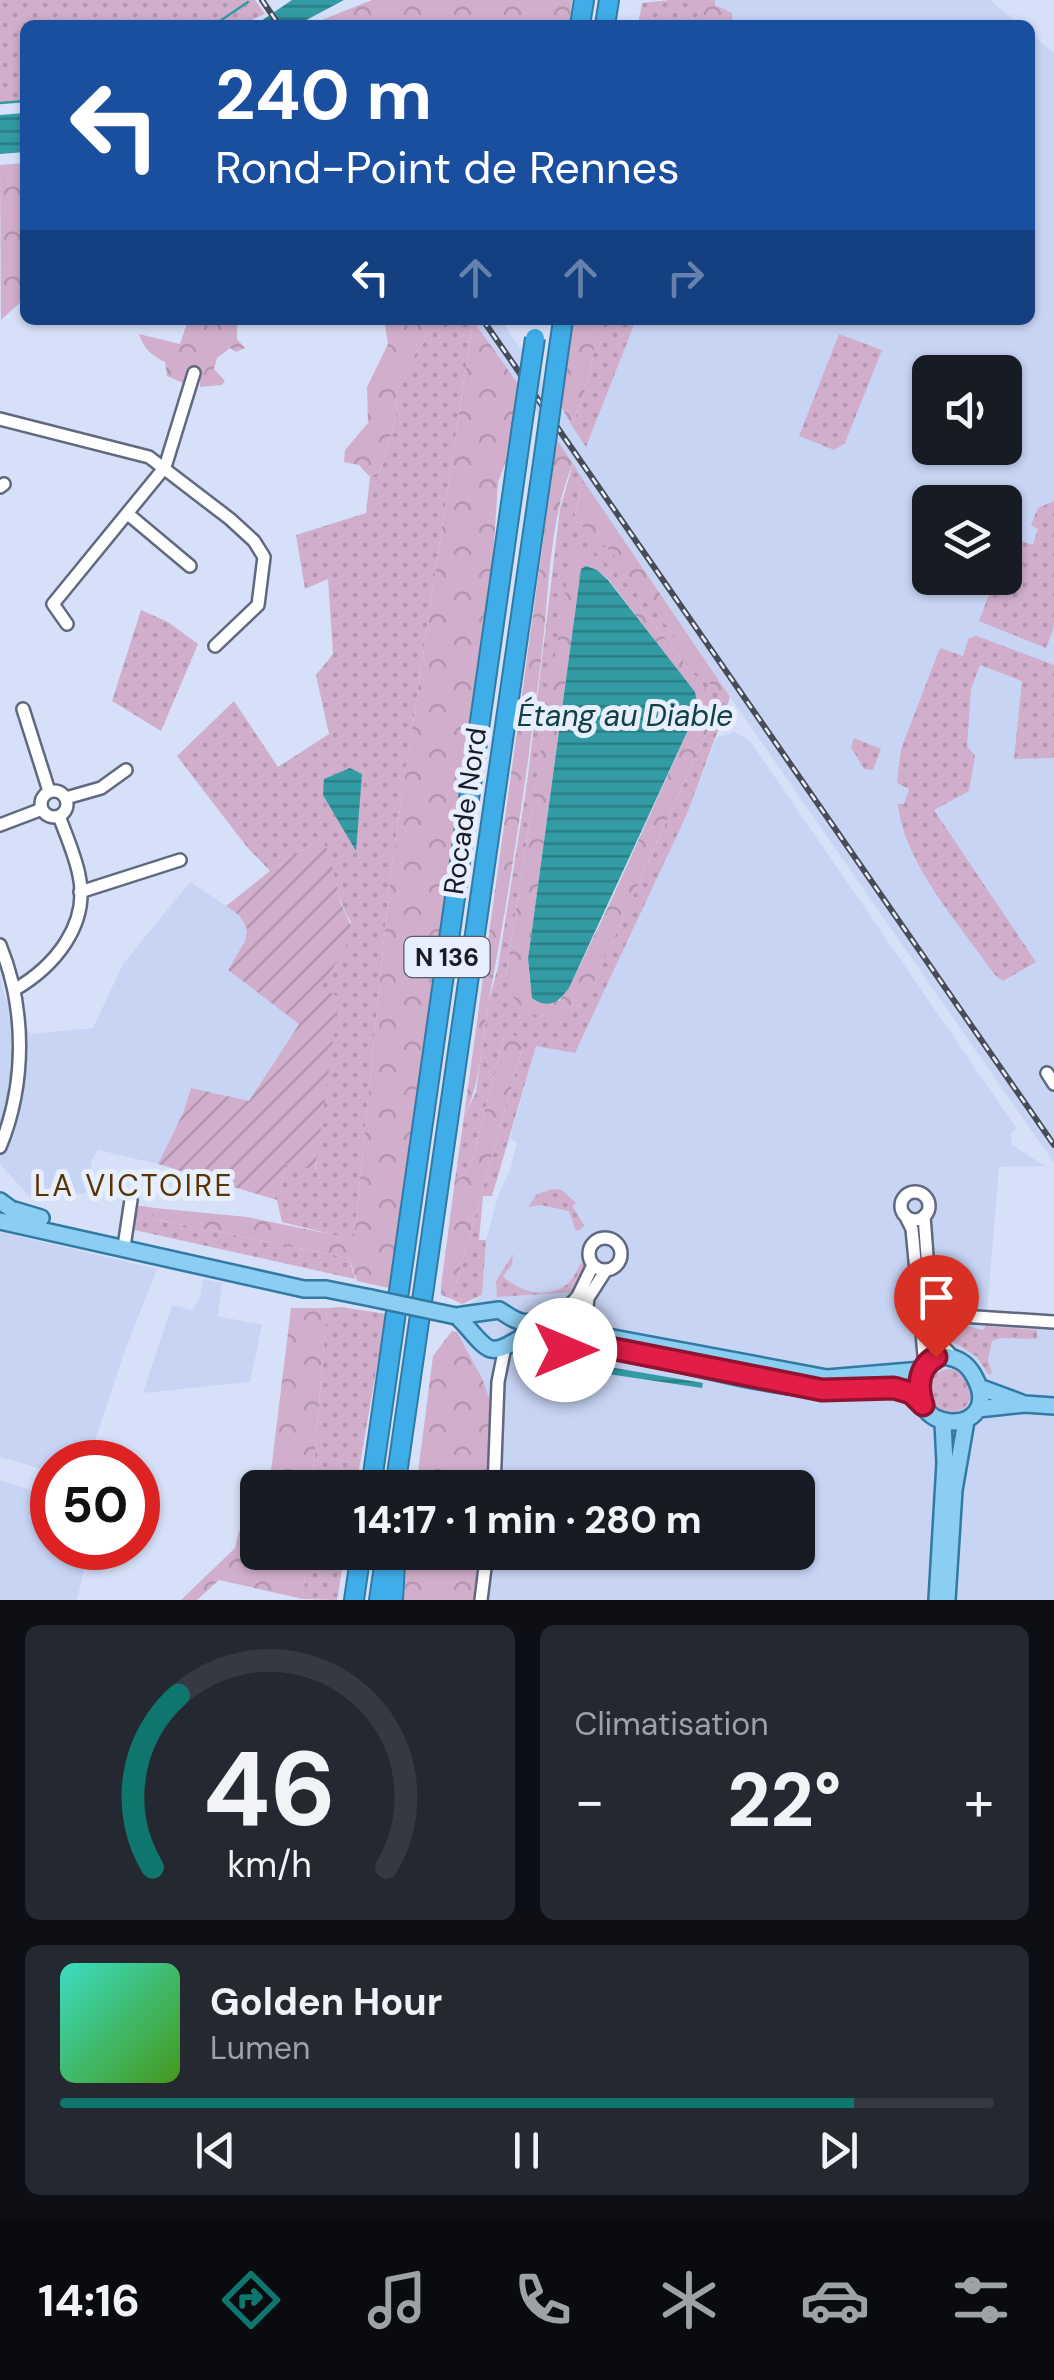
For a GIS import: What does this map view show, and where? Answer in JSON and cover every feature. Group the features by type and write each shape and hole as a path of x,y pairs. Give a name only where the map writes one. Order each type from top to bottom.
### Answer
{"highway":[{"name":"Rocade Nord","path":"401,1470 562,325"},
{"name":"Rocade Nord","path":"373,1470 536,329"},
{"path":"354,1600 358,1570"},
{"path":"379,1600 383,1570"},
{"path":"393,1600 395,1570"}],"main road":[{"path":"0,1201 22,1213 456,1316 498,1310 532,1322 570,1306 608,1336 817,1377 844,1378 924,1368"},
{"path":"0,1221 304,1289 326,1288"},
{"path":"481,1340 476,1323 482,1314"},
{"path":"456,1316 481,1340 507,1345 530,1336 565,1350 582,1345 822,1390 894,1388 911,1393 944,1423 936,1600"},
{"path":"548,1316 545,1328 551,1343"},
{"path":"507,1345 514,1332 512,1318"},
{"path":"582,1345 588,1336 588,1320"},
{"path":"923,1405 919,1386 924,1368 936,1357 954,1358 967,1366 979,1387 1026,1404"},
{"path":"947,1600 954,1490 979,1387"},
{"path":"944,1423 1026,1404 1054,1406"}],"street":[{"path":"66,624 53,604 165,467 194,373"},
{"path":"0,420 149,457 254,541 264,557 258,604 214,646"},
{"path":"128,514 190,566"},
{"path":"23,709 49,792"},
{"path":"66,798 101,788 126,770"},
{"path":"42,810 44,796 49,792 56,791 66,798"},
{"path":"0,824 42,810 59,816 64,812 66,798"},
{"path":"14,990 38,976 64,948 76,920 80,878 59,816"},
{"path":"80,892 180,860"},
{"path":"0,945 14,990 20,1051 0,1147"},
{"path":"0,1137 9,1118"},
{"path":"924,1368 913,1239 901,1205 903,1198 916,1192 928,1200 924,1216 934,1336 954,1358"},
{"path":"125,1235 131,1200"},
{"path":"905,1216 912,1220 924,1216"},
{"path":"588,1320 588,1298 606,1270 618,1265 621,1257 620,1247 604,1238 592,1245 589,1255 593,1265 606,1270"},
{"path":"570,1306 593,1265"},
{"path":"930,1314 1054,1322"},
{"path":"481,1340 498,1382"},
{"path":"495,1470 498,1382 507,1345"},
{"path":"481,1600 485,1570"}],"shaded area":[{"path":"715,0 990,0 1014,20 716,20"},
{"path":"1035,37 1054,53 1054,1163 477,325 504,325 586,446 634,325 1035,325"},
{"path":"735,732 750,741 1017,1129 1011,1133 1012,1145 1045,1166 999,1167 987,1311 1054,1315 1054,1600 474,1600 478,1570 815,1570 815,1470 488,1470 493,1410 483,1380 457,1332 462,1304 482,1295 486,1240 511,1167 517,1142 510,1139 536,1045 687,814 717,737"},
{"path":"190,882 240,915 247,929 245,941 228,970 299,1023 249,1102 191,1088 158,1164 98,1150 92,1159 87,1193 30,1197 0,1164 0,978 5,998 31,1034 93,1028 123,964"},
{"path":"0,1232 157,1269 95,1440 30,1440 30,1466 0,1457"},
{"path":"203,1279 222,1283 218,1316 262,1325 250,1382 143,1393 172,1305 192,1310 200,1297"},
{"path":"0,1480 30,1490 30,1570 84,1570 77,1600 0,1600"}],"green space":[{"path":"0,0 255,0 265,14 251,20 20,20 20,102 0,104"},
{"path":"372,0 572,0 570,20 322,20"},
{"path":"700,0 702,20 639,20 642,3"},
{"path":"700,0 715,0 715,5 732,13 733,20 701,20"},
{"path":"20,163 20,303 1,320 0,165"},
{"path":"186,325 237,325 237,339 245,348 236,352 230,348 217,358 214,369 225,381 222,385 200,387 200,378 188,372 183,383 167,376 165,362 149,351 139,334 180,344"},
{"path":"385,325 434,325 397,382 396,417 380,471 370,477 359,465 344,462 345,450 368,423 367,387 388,344"},
{"path":"434,325 472,325 391,870 354,1240 282,1222 277,1200 286,1163 316,1169 320,988 351,922 341,902 326,848 321,838 270,871 177,756 234,701 278,767 329,734 316,675 333,654 328,579 305,589 296,535 366,513 370,477 380,471 396,417 397,382"},
{"path":"472,325 477,325 518,384 506,461 498,482 493,558 389,1288 357,1281 349,1258 154,1219 155,1208 247,1217 354,1239 391,870"},
{"path":"572,325 598,325 589,379 572,426 561,407"},
{"path":"598,325 634,325 586,447 572,426 589,379"},
{"path":"839,334 882,350 845,443 834,450 799,436"},
{"path":"557,440 573,464 554,532 518,829 478,1076 464,1116"},
{"path":"573,464 583,480 574,519 610,549 727,706 687,814 575,1053 536,1046 492,1196 483,1196 479,1240 486,1240 482,1295 462,1304 452,1299 522,1049 504,1037 472,1160 463,1176 455,1180 464,1116 476,1092 527,783 560,509","holes":["588,549 629,593 704,687 710,725 589,993 570,1016 514,998 515,980 506,974 554,666"]},
{"path":"583,480 730,697 727,706 610,550 574,519"},
{"path":"1054,501 1054,627 1046,648 979,621 989,595 1022,595 1022,541 1033,545 1038,529 1031,525 1038,508"},
{"path":"575,548 588,549 629,593 704,687 711,704 710,725 589,993 570,1016 545,1017 519,1004 513,997 515,980 506,975 570,560","holes":["581,569 597,570 609,580 694,692 697,702 695,715 610,903 559,1001 530,985 528,959"]},
{"path":"141,610 168,622 198,644 161,731 112,701"},
{"path":"977,636 1054,665 1054,758 1014,759 1022,681 980,665 971,689 967,746 975,756 969,791 934,810 1036,962 1003,981 922,872 902,827 898,804 904,804 909,789 897,783 901,749 938,653 941,648 963,656 969,638"},
{"path":"854,738 881,749 873,770 864,769 851,747"},
{"path":"321,838 354,932 321,988 339,997 315,1170 286,1163 277,1200 158,1164 191,1088 249,1101 299,1024 228,970 245,941 247,929 239,915 226,906"},
{"path":"510,1033 519,1038 522,1049 452,1299 441,1295 441,1286 455,1180 463,1176 472,1160 504,1037"},
{"path":"562,1190 576,1203 572,1206 584,1225 581,1229 576,1231 569,1211 541,1205 528,1207 537,1194"},
{"path":"134,1205 155,1208 154,1219 349,1258 355,1279 130,1229"},
{"path":"513,1254 512,1265 503,1276 533,1292 558,1290 571,1280 581,1263 587,1266 575,1292 497,1297 496,1281"},
{"path":"291,1308 327,1308 313,1470 271,1470"},
{"path":"327,1308 386,1314 359,1470 313,1470"},
{"path":"958,1324 983,1330 986,1326 1037,1330 1037,1339 992,1341 989,1375 977,1357 947,1338 947,1330"},
{"path":"452,1331 457,1332 483,1380 493,1410 488,1470 418,1470 433,1356"},
{"path":"950,1369 965,1376 972,1391 965,1406 950,1413 935,1406 928,1391 935,1376"},
{"path":"239,1531 240,1570 306,1570 303,1599 219,1580 197,1600 181,1600 235,1548"},
{"path":"306,1570 342,1570 337,1600 303,1599"},
{"path":"406,1570 478,1570 474,1600 404,1600"}],"water":[{"path":"292,0 344,0 306,20 262,20"},
{"path":"20,113 20,152 0,154 0,115"},
{"name":"Étang au Diable","path":"586,566 608,580 695,692 697,702 695,715 569,988 549,1004 532,998 528,959 581,569"},
{"path":"350,768 362,774 356,851 323,795 324,779"},
{"path":"609,1367 703,1383 702,1388 608,1374"}],"waterway":[{"path":"221,20 248,2"},
{"path":"0,103 20,101"}],"railway":[{"path":"262,0 276,20"},
{"path":"486,325 1054,1145"}],"district":[{"name":"LA VICTOIRE","path":"134,1185"}],"route":[{"path":"565,1350 590,1344 822,1390 894,1388 911,1393 923,1405 920,1377 936,1357"}]}
